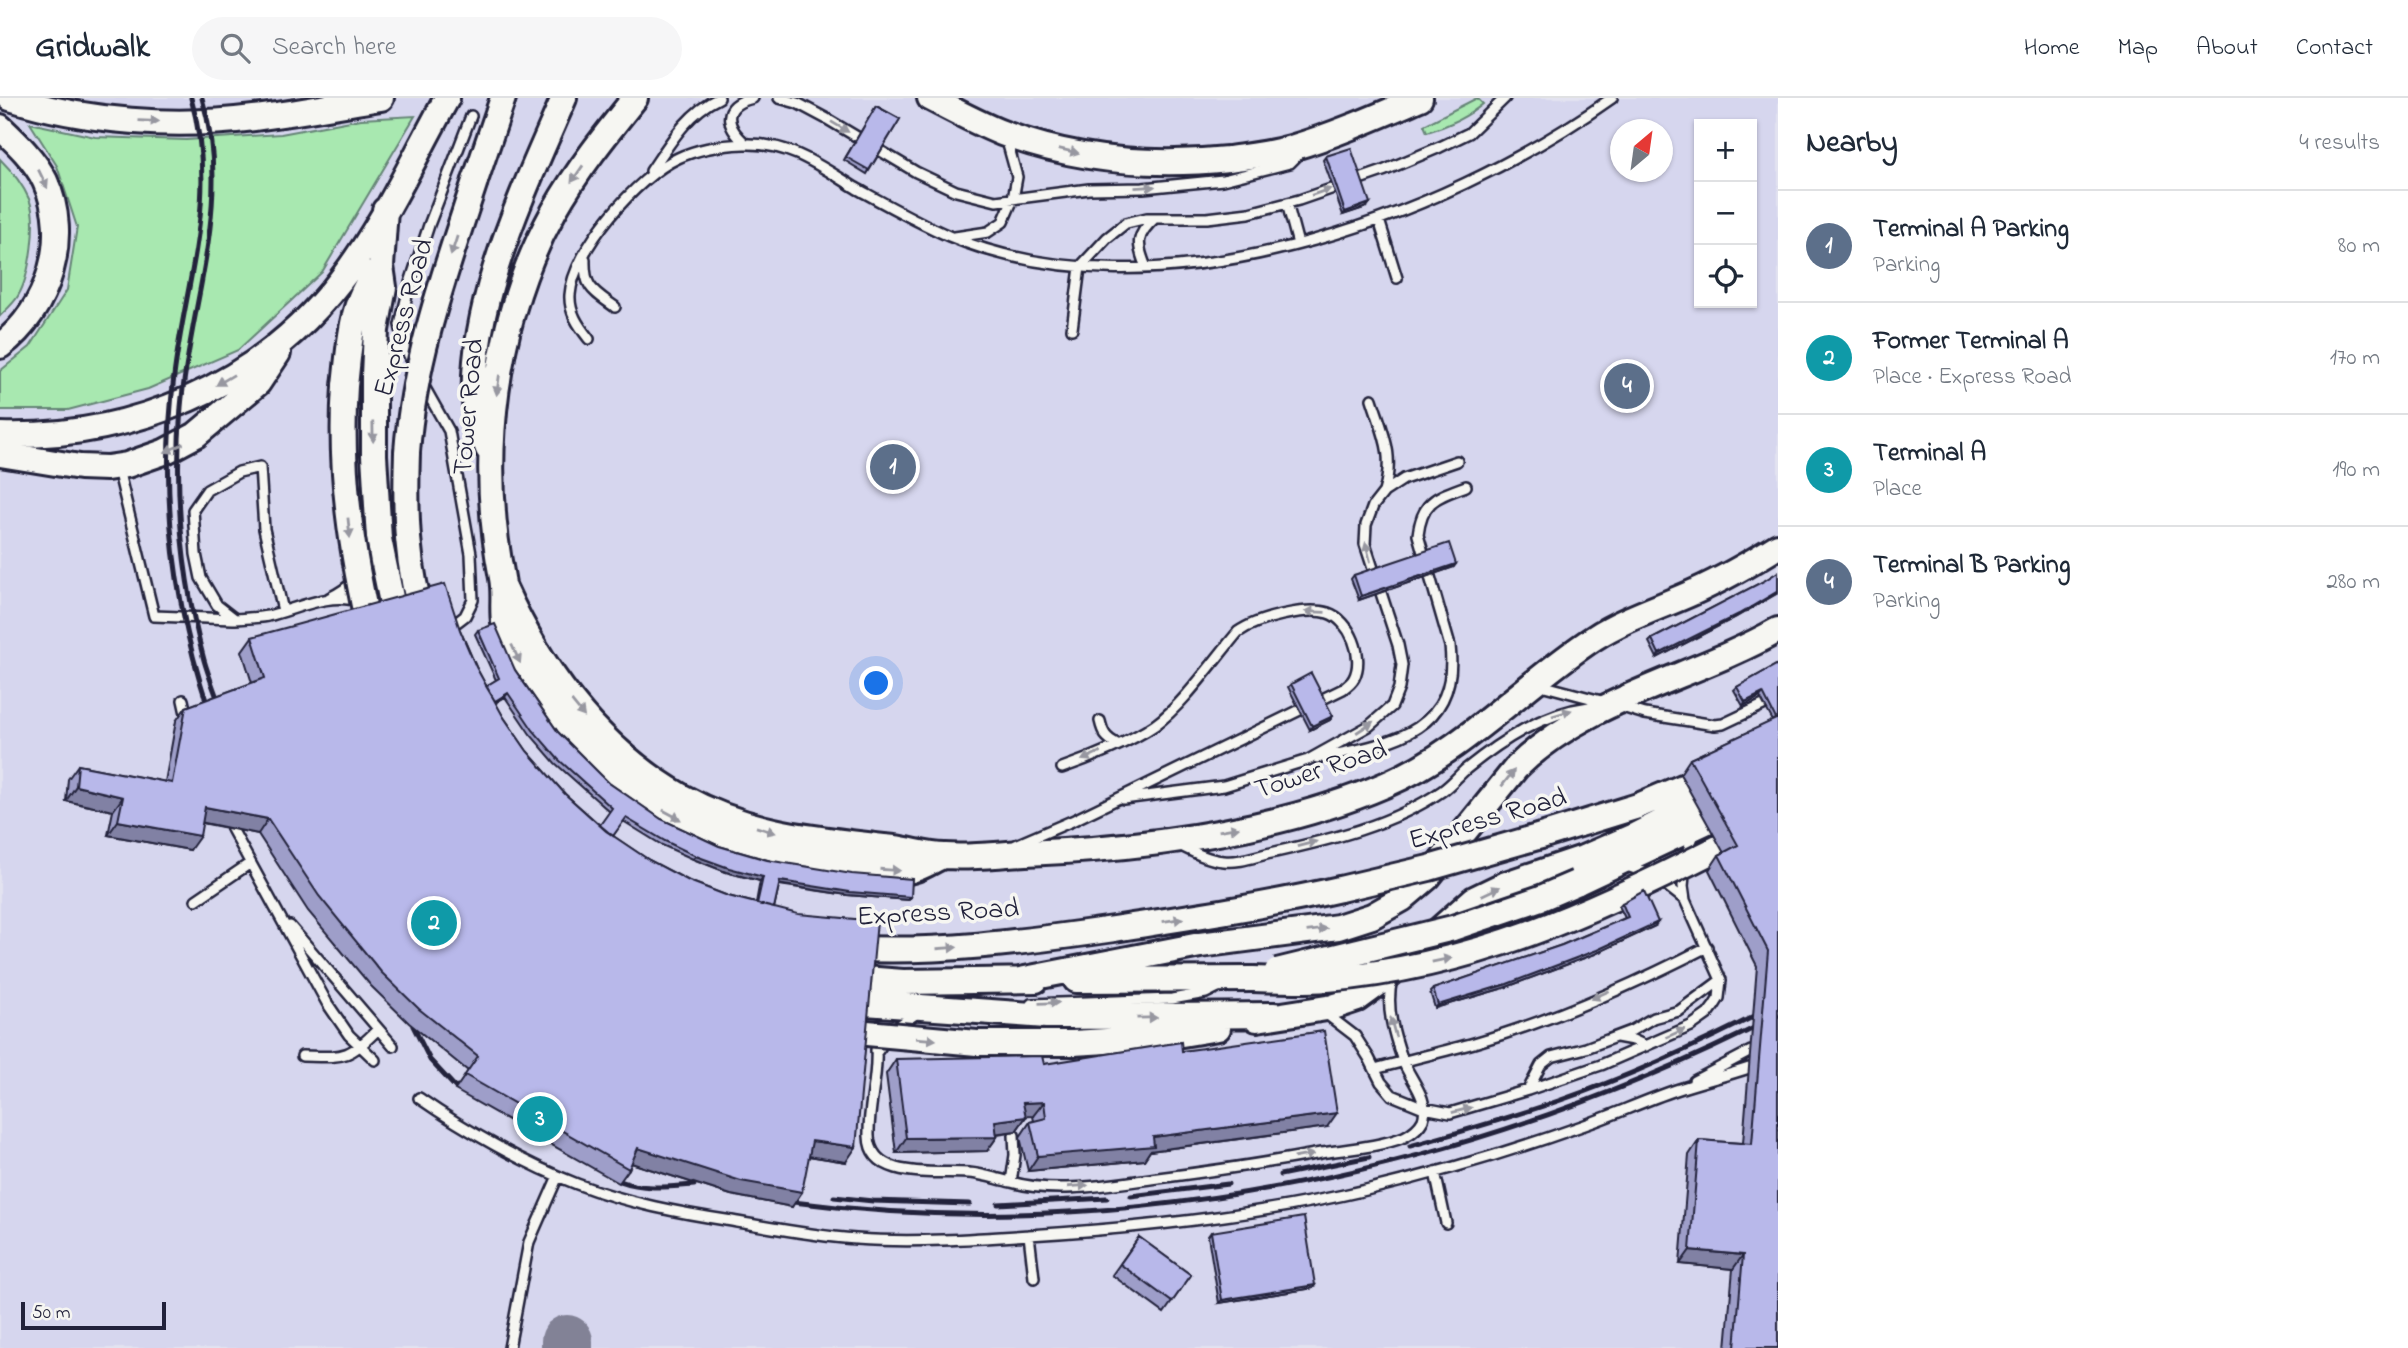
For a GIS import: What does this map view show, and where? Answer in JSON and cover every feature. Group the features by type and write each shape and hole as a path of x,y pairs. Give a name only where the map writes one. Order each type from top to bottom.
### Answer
{"street":[{"path":"10,98 100,117 187,122 251,118 381,98"},
{"name":"Express Road","path":"439,637 416,593 408,540 407,452 412,399 423,346 503,98"},
{"path":"493,463 476,416 477,350 488,292 520,204 564,98"},
{"name":"Tower Road","path":"635,98 565,193 543,233 525,275 507,330 499,375 493,427 492,509 504,589 544,664 574,704 610,744 668,788 714,812 779,834 942,856 1080,850 1233,829 1290,816 1352,798 1424,765 1460,743 1532,683 1599,635 1630,618 1711,584 1778,546"},
{"path":"930,98 1003,133 1068,151 1144,163 1199,162 1259,155 1313,140 1420,98"},
{"path":"0,435 50,435 120,423 168,408 226,380 267,354 291,334 340,282 385,210 443,105"},
{"path":"0,127 31,159 46,183 54,210 56,238 49,278 39,301 25,323 0,346"},
{"path":"385,210 381,266 384,287 376,330 373,422 376,511 383,608 402,647"},
{"path":"377,666 350,539 344,468 345,386 355,314 368,279 381,266"},
{"path":"0,454 80,467 117,467 177,447 196,435 258,383 291,334"},
{"path":"1020,979 1216,942 1338,927 1372,916 1402,899 1427,877 1531,753 1612,704 1725,657 1778,630"},
{"name":"Express Road","path":"823,946 879,950 964,947 1056,937 1228,911 1340,889 1399,876 1614,814 1689,809 1778,744"},
{"path":"807,1027 954,1041 1073,1043 1180,1035 1274,1015 1346,1004 1357,999 1398,967 1454,915 1484,894 1617,844 1689,809 1778,757"},
{"path":"1244,979 1405,942 1541,898 1615,865 1689,809 1778,788"},
{"path":"816,974 862,1004 939,982 1020,979 1312,980 1395,970 1469,954 1562,923 1746,834"},
{"path":"810,999 1086,1018 1274,1015"}],"lane":[{"path":"589,339 577,324 571,309 570,296 573,281 586,254 599,230 648,176 679,129 706,104 719,98"},
{"path":"746,144 733,133 729,120 732,109 740,101 753,98"},
{"path":"779,98 797,103 916,172 956,191 996,201 1089,189 1180,185 1223,180 1290,163 1313,140"},
{"path":"1072,329 1080,267 1107,238 1126,223 1156,218 1207,218 1249,213 1287,203 1383,171 1440,147 1469,133 1505,98"},
{"path":"648,176 679,157 706,149 746,144 784,148 802,155 905,216 952,237 1010,256 1080,267 1124,269 1202,263 1298,244 1379,220 1461,185 1509,160 1569,128 1612,98"},
{"path":"439,637 465,616 473,600 471,554 449,431 423,386 405,347 400,324 429,225 471,116"},
{"path":"952,237 988,232 1003,222 1013,199 1017,177 1009,144 1003,133"},
{"path":"1287,203 1298,244"},
{"path":"1146,267 1139,251 1139,238 1144,228 1156,218"},
{"path":"1379,220 1396,278"},
{"path":"586,254 584,276 589,287 615,307"},
{"path":"1372,399 1388,449 1390,472 1384,492"},
{"path":"1308,760 1369,726 1392,706 1399,688 1402,665 1398,645 1365,544 1366,525 1373,506 1384,492 1404,479 1457,461"},
{"path":"117,467 154,616 235,619 266,616 324,600 343,590 359,576 372,560 379,539"},
{"path":"235,619 217,606 201,578 196,554 193,510 207,490 239,472 260,467 264,529 283,611"},
{"path":"1114,800 1224,786 1308,760 1379,746 1410,734 1435,713 1451,681 1452,664 1450,646 1418,535 1420,521 1433,499 1466,486"},
{"path":"324,600 355,600 383,608"},
{"path":"992,855 1072,821 1343,690 1353,680 1359,664 1355,647 1343,622 1331,614 1317,610 1248,625 1238,632 1170,712 1154,726 1062,768"},
{"path":"1532,683 1645,714 1715,725 1723,724 1778,698"},
{"path":"183,701 187,718"},
{"path":"1162,840 1204,857 1230,862 1346,833 1392,816 1445,790 1491,751 1549,717 1565,710 1612,704"},
{"path":"1100,721 1106,738 1117,744"},
{"path":"1317,1010 1336,1020 1355,1036 1381,1082 1392,1094 1440,1112 1460,1112 1528,1090 1646,1046 1691,1026 1708,1014 1719,998 1721,980 1685,900 1683,886 1689,809"},
{"path":"232,829 327,1003 374,1060"},
{"path":"196,901 249,864"},
{"path":"1615,865 1629,866 1653,874 1685,900"},
{"path":"280,914 393,1046"},
{"path":"1375,1069 1474,1042 1534,1022 1651,974 1707,947"},
{"path":"862,1004 876,1053 869,1134 872,1150 877,1156 901,1170 971,1173 1045,1188 1133,1182 1229,1169 1394,1140 1417,1129 1422,1122 1424,1108 1403,1061 1390,1014 1391,982 1398,967"},
{"path":"876,1053 894,1029 932,1007 1172,999 1206,993 1244,979"},
{"path":"1528,1090 1541,1065 1551,1057 1615,1037 1653,1018 1679,1011 1721,980"},
{"path":"302,1056 345,1056 361,1047 378,1029"},
{"path":"1615,1037 1633,1040 1646,1046"},
{"path":"1677,1090 1751,1051"},
{"path":"419,1098 502,1148 558,1176 637,1203 816,1234 903,1240 1029,1235 1160,1224 1345,1195 1435,1172 1559,1134 1677,1090 1749,1068"},
{"path":"1011,1182 1015,1155 1014,1135"},
{"path":"1435,1172 1446,1223"},
{"path":"509,1348 529,1241 558,1176"},
{"path":"1029,1235 1034,1278"}],"shaded area":[{"path":"0,98 1778,98 1778,1348 0,1348"}],"green space":[{"path":"1477,98 1483,104 1449,124 1427,132 1424,125"},
{"path":"415,116 322,272 238,350 148,389 68,410 0,410 0,371 30,347 67,290 77,227 57,166 30,123 95,137 186,140 281,134 361,119"},
{"path":"0,159 29,199 33,234 22,287 18,296 0,316"}],"building":[{"path":"876,106 900,119 869,170 846,157"},
{"path":"1351,148 1370,203 1345,212 1326,156"},
{"path":"1449,543 1456,564 1361,596 1354,575"},
{"path":"1778,572 1778,591 1659,654 1652,639"},
{"path":"445,584 476,667 503,716 527,751 565,794 606,831 649,860 689,881 728,896 798,914 877,921 856,1147 812,1141 802,1192 741,1181 638,1148 629,1169 465,1075 478,1056 419,1009 381,972 319,896 268,819 205,807 200,836 118,821 123,797 76,786 78,765 172,783 186,707 265,678 252,637"},
{"path":"495,624 515,670 558,732 609,783 661,819 719,846 767,860 852,874 912,879 911,897 850,892 780,881 774,908 757,904 763,877 696,856 626,818 613,836 600,825 612,808 558,759 533,730 508,693 495,701 486,686 499,678 478,630"},
{"path":"1778,664 1776,719 1763,693 1745,702 1737,687"},
{"path":"1311,673 1333,716 1312,726 1291,684"},
{"path":"1778,718 1778,1348 1735,1348 1743,1255 1690,1250 1699,1140 1752,1144 1768,951 1719,855 1738,845 1690,759"},
{"path":"1644,891 1658,922 1597,950 1507,984 1438,1005 1433,989 1562,945 1628,917 1622,903"},
{"path":"1324,1031 1337,1113 1153,1137 1154,1146 1038,1156 1030,1122 1046,1118 1044,1102 1023,1103 1026,1117 995,1121 997,1137 906,1138 896,1059 1042,1056 1044,1064 1181,1042 1182,1051"},
{"path":"1304,1217 1315,1285 1222,1300 1211,1232"},
{"path":"1139,1237 1191,1275 1172,1302 1120,1264"}],"taxiway":[{"path":"567,1341 567,1348"}],"railway":[{"path":"191,98 199,135 201,204 198,238 174,376 168,461 169,503 178,587 186,628 209,710"},
{"path":"202,98 210,137 213,176 211,214 181,407 179,503 185,566 196,629 223,715"},
{"path":"1410,1146 1521,1113 1614,1080 1697,1044 1778,1004"},
{"path":"793,1202 920,1213 1047,1213 1173,1203 1299,1183 1423,1154 1544,1116 1663,1070 1778,1016"},
{"path":"413,1026 430,1060 456,1088"},
{"path":"1280,1175 1369,1157"},
{"path":"620,1181 647,1187 694,1185"},
{"path":"1131,1196 1228,1184"},
{"path":"834,1197 970,1204"},
{"path":"998,1204 1107,1198"}],"place":[{"name":"Terminal B Parking","path":"1627,386"},
{"name":"Terminal A Parking","path":"893,467"},
{"name":"Former Terminal A","path":"434,923"},
{"name":"Terminal A","path":"540,1119"}]}
